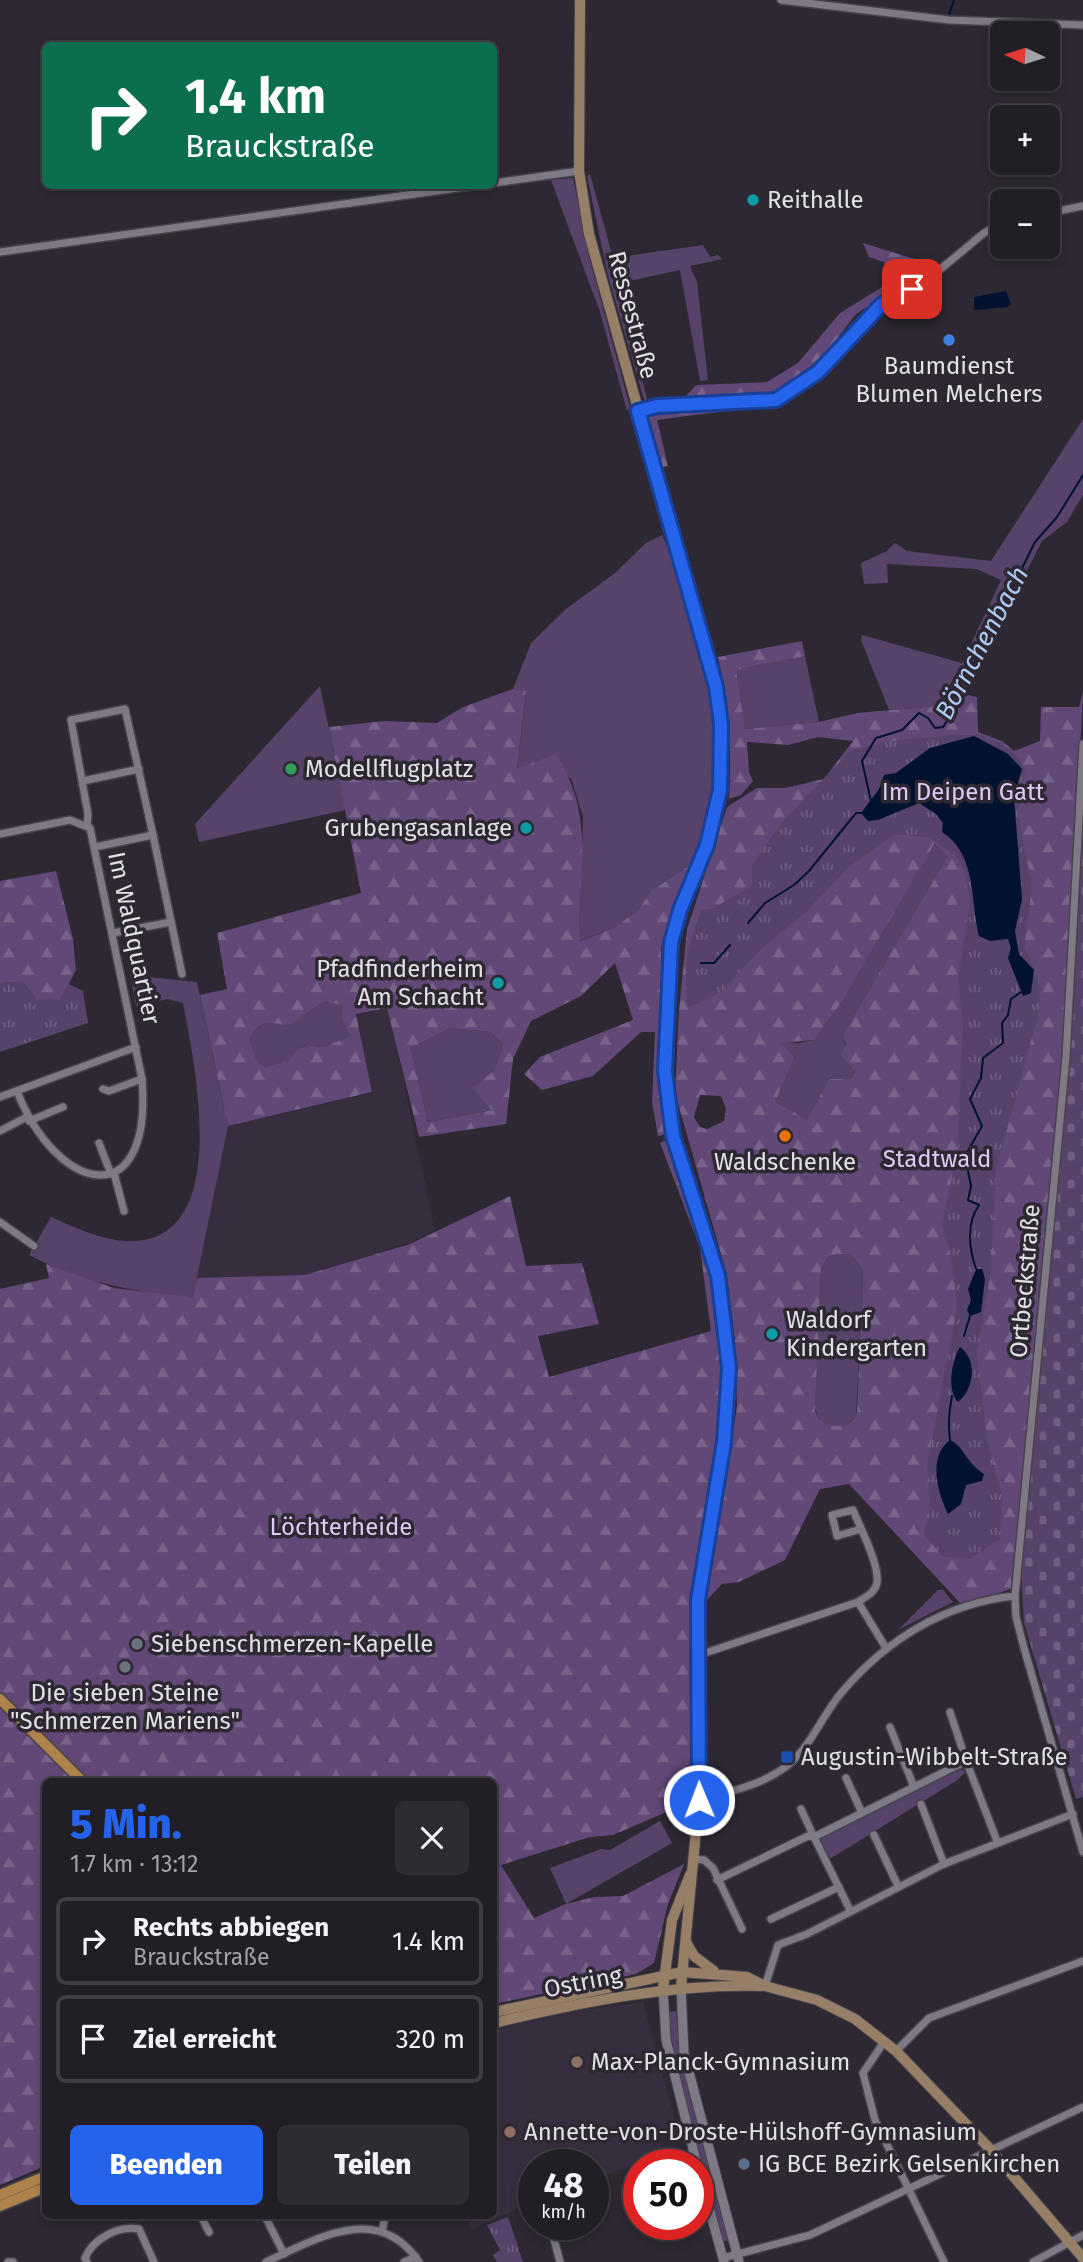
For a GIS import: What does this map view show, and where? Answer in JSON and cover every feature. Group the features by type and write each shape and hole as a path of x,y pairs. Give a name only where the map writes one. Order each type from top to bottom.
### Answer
{"main road":[{"name":"Ressestraße","path":"580,0 579,171 589,234 716,687 721,724 722,763 716,811 707,845 675,924 668,964 665,1071 670,1124 718,1276 729,1368 724,1442 699,1590 699,1800 681,1987"},
{"path":"0,1699 79,1778"},
{"name":"Ressestraße","path":"663,1989 672,1920 693,1865"},
{"path":"686,1942 694,1956 718,1973"},
{"name":"Ostring","path":"497,2011 682,1972 747,1977 765,1986"},
{"path":"765,1986 817,2000 855,2019 896,2051 991,2150 1083,2259"},
{"name":"Ostring","path":"497,2022 663,1989 765,1986"},
{"path":"0,2195 42,2178"},
{"path":"0,2206 42,2190"}],"street":[{"path":"780,0 949,20 1083,25"},
{"path":"497,183 579,171"},
{"path":"0,252 451,189"},
{"path":"1060,211 1083,206"},
{"path":"638,411 657,406 776,400 818,372 881,305 931,276 990,230"},
{"path":"87,825 88,814 71,720 121,709 127,712 182,974"},
{"name":"Ortbeckstraße","path":"1083,744 1066,1057 1015,1596 1022,1642 1083,1850"},
{"path":"82,781 139,769"},
{"name":"Im Waldquartier","path":"0,834 70,820 87,825 95,847 136,1047 0,1097"},
{"path":"95,847 153,835"},
{"path":"113,933 171,922"},
{"path":"17,1091 28,1119 45,1144 72,1168 91,1176 113,1174 130,1159 143,1117 142,1079 136,1047"},
{"path":"103,1089 109,1091 142,1079"},
{"path":"0,1131 63,1107"},
{"path":"99,1143 113,1174 124,1211"},
{"path":"0,1222 34,1246"},
{"path":"699,1655 858,1602 871,1594 877,1585 876,1571 861,1529"},
{"path":"699,1800 764,1780 787,1765 809,1741 841,1692 886,1648 930,1619 982,1600 1015,1596"},
{"path":"858,1602 886,1648"},
{"path":"950,1712 997,1842"},
{"path":"890,1727 914,1787"},
{"path":"717,1880 808,1836 814,1837 967,1763"},
{"path":"846,1778 862,1812"},
{"path":"921,1804 944,1864"},
{"path":"801,1809 850,1910"},
{"path":"765,1986 778,1945 807,1934 944,1864 1073,1814"},
{"path":"874,1835 898,1886"},
{"path":"693,1865 710,1863 742,1929"},
{"path":"771,1919 839,1887"},
{"path":"896,2051 929,2018 1083,1961"},
{"path":"681,1987 684,2053 738,2258"},
{"path":"663,1989 669,2052 694,2149"},
{"path":"884,2042 865,2067 863,2077 875,2120 906,2189 944,2262"},
{"path":"714,2226 723,2260 738,2258 810,2235 1083,2107"},
{"path":"202,2219 209,2232"},
{"path":"267,2219 284,2253"},
{"path":"382,2232 384,2219"},
{"path":"87,2262 85,2258 90,2245 126,2226 139,2229 154,2262"},
{"path":"266,2262 352,2228 382,2232 417,2260"},
{"path":"1033,2262 1083,2235"},
{"path":"555,2240 560,2262"},
{"path":"404,2262 417,2260"}],"shaded area":[{"path":"388,1008 435,1230 409,1243 305,1275 197,1278 228,1126 373,1093 356,1014"},
{"name":"Max-Planck-Gymnasium","path":"643,2002 679,2134 659,2138 661,2149 623,2149 623,2169 609,2174 609,2149 518,2149 518,2208 497,2218 497,2029 555,2014"},
{"name":"Max-Planck-Gymnasium","path":"468,2219 495,2219 471,2230"}],"green space":[{"path":"590,174 613,258 703,245 710,257 718,255 723,259 690,266 697,282 708,380 700,381 680,270 616,284 648,402 645,403 608,276 587,176"},
{"path":"573,178 589,257 630,407 627,411 600,312 551,180"},
{"path":"863,243 924,262 938,270 892,300 890,292 856,314 817,365 775,395 748,398 748,408 657,420 668,466 662,467 647,412 676,407 696,385 767,382 798,363 840,313 887,284 890,290 884,262 869,257"},
{"path":"1083,419 1083,495 1067,522 1042,541 964,694 938,706 889,710 861,640 862,635 962,663 1001,580 977,569 887,564 888,583 864,584 861,563 887,551 895,543 907,551 991,561"},
{"path":"662,535 693,624 712,697 716,739 710,801 695,862 651,891 638,910 614,928 579,941 583,817 571,778 517,770 526,692 513,689 531,643 566,609 615,573 646,543"},
{"name":"Stadtwald","path":"802,641 805,656 736,670 745,729 819,722 857,713 938,706 964,694 977,697 978,732 1002,741 1014,751 1040,741 1041,707 1079,707 1083,692 1064,1054 1013,1588 963,1606 849,1484 820,1489 785,1560 739,1582 722,1584 706,1601 737,1407 735,1341 727,1275 675,1093 687,929 727,807 757,788 785,788 824,779 853,741 818,737 788,745 747,742 749,772 753,781 741,795 729,799 729,727 718,657","holes":["934,844 948,856 842,1036 846,1044 841,1055 855,1071 851,1079 829,1079 807,1119 775,1102 795,1057 779,1043 815,1040 843,1000","700,1095 721,1096 726,1109 724,1121 707,1129 700,1127 694,1117","837,1254 852,1255 863,1270 857,1411 851,1421 841,1426 824,1423 819,1420 815,1411 821,1269 828,1257"]},
{"path":"805,656 819,722 745,729 735,670"},
{"name":"Modellflugplatz","path":"320,686 346,810 199,842 195,824"},
{"path":"513,689 526,691 517,769 556,754 577,801 582,845 580,941 614,928 638,910 651,891 695,862 661,948 661,1095 666,1134 658,1136 652,1102 655,1032 641,1032 593,1076 542,1090 524,1074 540,1057 633,1020 615,963 581,996 531,1021 513,1059 506,1124 419,1137 387,1008 356,1014 372,1092 228,1126 200,995 227,989 217,933 361,893 329,727 384,721 437,723 463,707","holes":["324,1002 343,1005 342,1018 350,1036 324,1047 307,1045 296,1050 289,1060 266,1067 259,1062 250,1038 256,1030 267,1023 295,1022","450,1028 490,1032 503,1044 494,1071 473,1088 492,1110 428,1122 411,1048"]},
{"name":"Im Deipen Gatt","path":"982,735 1007,747 1020,759 1025,771 1018,814 1032,886 1024,948 1033,964 1039,994 1039,1012 996,1170 991,1271 977,1354 987,1439 1002,1497 1000,1539 969,1559 942,1556 924,1534 930,1508 927,1465 957,1306 951,1257 942,1224 957,1153 963,1024 958,979 970,901 964,871 956,856 931,838 894,834 849,867 806,912 762,948 721,992 688,1008 686,982 690,947 701,910 713,908 752,886 752,865 779,826 851,750 899,740"},
{"path":"1083,772 1083,1797 1076,1799 1024,1623 1021,1571 1052,1206"},
{"path":"933,844 949,855 842,1036 855,1070 851,1079 829,1079 807,1119 775,1102 795,1057 779,1044 781,1041 798,1043 815,1040 843,1000"},
{"path":"56,871 73,939 76,970 61,999 36,999 23,982 0,983 0,881"},
{"path":"130,975 197,982 228,1126 193,1297 109,1285 69,1273 29,1255 51,1217 101,1237 133,1241 164,1232 185,1211 196,1180 200,1143 194,1065 183,1003 167,999 136,1006"},
{"path":"23,982 36,999 61,999 69,984 83,991 88,1023 0,1052 0,983"},
{"path":"324,1002 343,1005 350,1036 324,1047 306,1045 296,1050 289,1060 266,1067 259,1062 250,1038 261,1025 295,1021"},
{"path":"450,1028 490,1032 503,1044 494,1071 492,1110 428,1122 411,1048"},
{"name":"Löchterheide","path":"668,1139 706,1246 721,1328 723,1402 693,1610 697,1799 613,1835 590,1837 501,1865 534,1918 566,1904 594,1897 623,1896 684,1864 668,1904 654,1963 636,1974 497,2003 497,1778 42,1778 42,2167 0,2185 0,1289 49,1278 46,1264 114,1288 193,1297 197,1278 305,1275 410,1244 510,1196 526,1266 582,1263 599,1324 538,1336 549,1377 711,1331 700,1248 660,1143"},
{"path":"837,1254 852,1255 863,1270 856,1415 849,1423 834,1426 819,1421 815,1408 821,1269 828,1257"},
{"path":"938,1590 943,1590 953,1602 898,1630"},
{"path":"960,1769 966,1772 956,1781 828,1860 820,1838"},
{"path":"660,1821 672,1843 566,1904 550,1868 601,1849 610,1850"},
{"path":"676,2011 680,2050 706,2149 697,2149 675,2061 667,2012"},
{"path":"714,2180 730,2241 721,2241 714,2214"},
{"path":"508,2217 523,2262 497,2262 493,2255 500,2250 487,2225"}],"water":[{"path":"1006,291 1011,304 1008,307 974,310 974,297"},
{"path":"974,736 1008,754 1022,769 1014,797 1022,899 1015,931 1019,954 1034,970 1031,993 1023,996 1008,958 1011,948 1008,939 990,941 979,936 967,865 953,841 942,832 943,823 936,814 919,803 878,820 868,821 861,813 879,789 884,775 896,773 930,748"},
{"path":"976,1269 982,1269 985,1279 981,1312 970,1316 967,1310 971,1300 968,1289"},
{"path":"960,1347 969,1359 972,1374 968,1389 958,1402 951,1383"},
{"path":"950,1440 984,1474 982,1481 966,1485 961,1504 948,1514 938,1486 937,1465 943,1447"}],"waterway":[{"path":"949,15 954,0"},
{"name":"Börnchenbach","path":"871,801 862,761 876,738 902,730 919,713 928,718 935,728 943,727 949,718 957,689 978,657 1035,542 1057,517 1083,475"},
{"path":"748,923 765,903 794,885 809,871 856,813 861,813"},
{"path":"701,963 714,963 730,945"},
{"path":"976,1269 970,1228 979,1205 968,1200 971,1186 965,1156 982,1126 970,1099 981,1078 983,1058 1003,1043 1002,1023 1008,1015 1011,999 1021,992"},
{"path":"964,1336 970,1316"},
{"path":"950,1440 952,1396"}],"place":[{"name":"Reithalle","path":"753,200"},
{"name":"Baumdienst Blumen Melchers","path":"949,340"},
{"name":"Modellflugplatz","path":"291,769"},
{"name":"Grubengasanlage","path":"526,828"},
{"name":"Pfadfinderheim Am Schacht","path":"498,983"},
{"name":"Waldschenke","path":"785,1136"},
{"name":"Waldorf Kindergarten","path":"772,1334"},
{"name":"Siebenschmerzen-Kapelle","path":"137,1644"},
{"name":"Die sieben Steine \"Schmerzen Mariens\"","path":"125,1667"},
{"name":"Augustin-Wibbelt-Straße","path":"787,1757"},
{"name":"Max-Planck-Gymnasium","path":"577,2062"},
{"name":"Annette-von-Droste-Hülshoff-Gymnasium","path":"510,2132"},
{"name":"IG BCE Bezirk Gelsenkirchen","path":"744,2164"}],"route":[{"path":"699,1800 698,1600 724,1442 729,1368 718,1276 670,1124 665,1071 668,964 675,924 707,845 716,811 722,763 721,724 716,687 638,411 657,406 776,400 818,372 881,305 912,289"}]}
